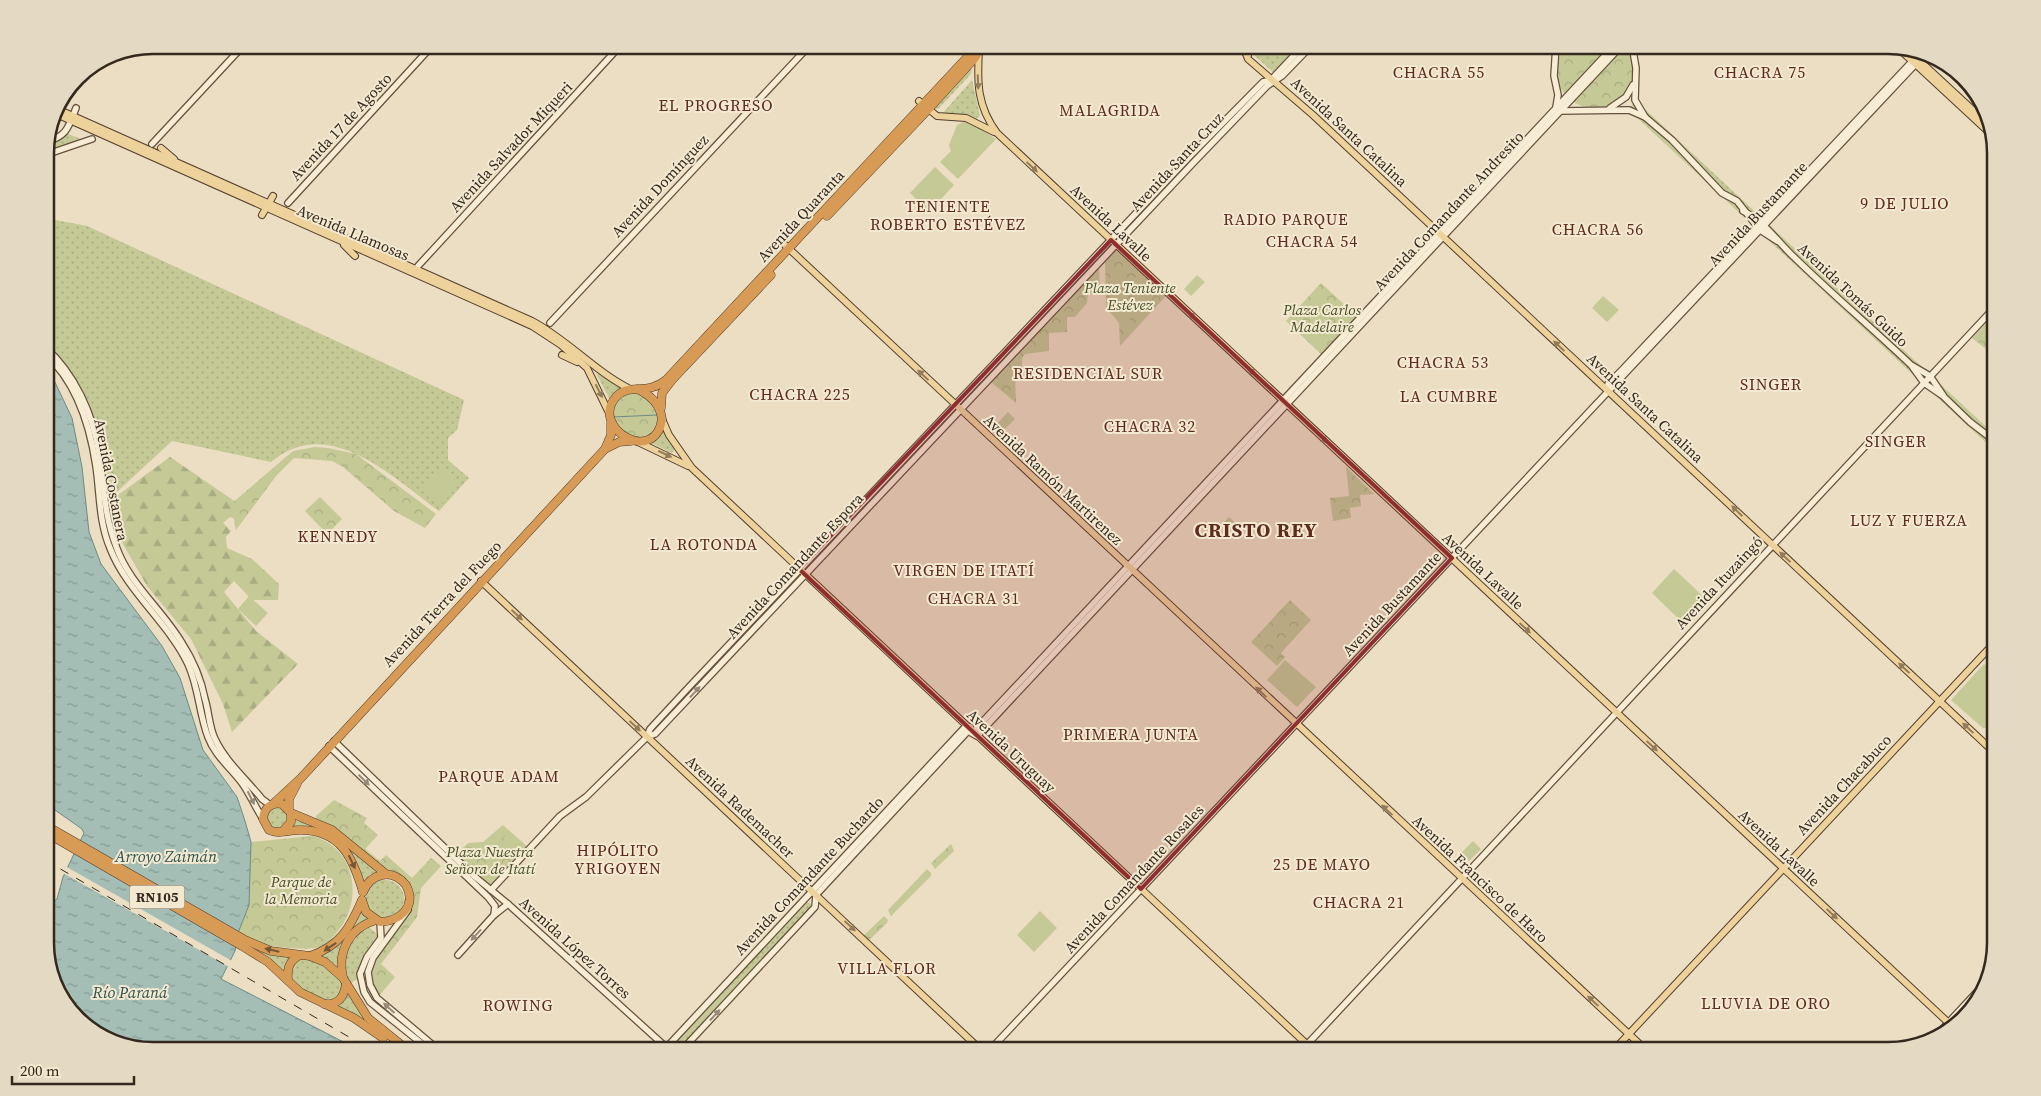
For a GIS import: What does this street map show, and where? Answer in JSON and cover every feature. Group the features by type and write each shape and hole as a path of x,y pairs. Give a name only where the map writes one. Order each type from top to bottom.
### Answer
{"highway":[{"name":"Avenida Quaranta","path":"662,414 662,394 923,106 975,58 976,54"},
{"name":"Avenida Quaranta","path":"634,389 649,389 659,386 697,342 883,157 923,106"},
{"path":"883,157 896,153"},
{"path":"634,389 651,397 662,414 655,435 649,439 635,441 620,433 610,417 611,404 616,396 634,389"},
{"name":"Avenida Tierra del Fuego","path":"605,450 611,435 610,417"},
{"name":"Avenida Tierra del Fuego","path":"271,805 300,778 481,581 605,450 619,442 635,441"},
{"name":"Avenida Tierra del Fuego","path":"290,811 289,800 300,778"},
{"path":"322,1004 333,1004 344,995 341,957 346,943 357,929 378,921 396,920 408,907 410,896 406,885 398,877 386,874 332,830 290,811 282,804 271,805 266,809 263,818 269,830 282,832 314,831 334,840 352,861 366,912 378,921"},
{"path":"282,832 291,822 290,811"},
{"name":"RN105","path":"54,831 73,845"},
{"name":"RN105","path":"54,836 73,845 244,943 268,962 300,992 322,1004 371,1024 396,1042"},
{"path":"310,956 325,951 337,942 352,923 362,896 371,879 386,874"},
{"name":"RN105","path":"244,943 271,951 310,956 325,962 344,981 371,1024 391,1042"},
{"path":"288,980 288,966 293,959 300,955"}],"main road":[{"path":"152,144 236,54"},
{"name":"Avenida 17 de Agosto","path":"288,203 425,54"},
{"name":"Avenida Salvador Miqueri","path":"418,266 613,54"},
{"name":"Avenida Domínguez","path":"550,323 802,54"},
{"name":"Avenida Lavalle","path":"978,54 979,98 985,115 997,133 1948,1022"},
{"name":"Avenida Santa Catalina","path":"1246,54 1987,746"},
{"name":"Avenida Santa Cruz","path":"1274,79 1296,54"},
{"name":"Avenida Santa Cruz","path":"958,408 1114,242 1267,86 1302,54"},
{"path":"1558,54 1554,76 1558,88 1558,110"},
{"name":"Avenida Comandante Andresito","path":"1130,569 1558,110 1607,54"},
{"name":"Avenida Comandante Andresito","path":"1594,70 1612,54"},
{"name":"Avenida Tomás Guido","path":"1632,54 1635,61"},
{"name":"Avenida Tomás Guido","path":"1634,54 1635,100 1645,117"},
{"path":"1917,59 1980,117"},
{"path":"1917,59 1983,126"},
{"name":"Avenida Bustamante","path":"1296,725 1608,391 1608,384 1917,59"},
{"path":"1608,109 1622,102 1634,84"},
{"path":"1558,88 1567,100 1584,110"},
{"name":"Avenida Lavalle","path":"923,106 937,116 966,118 997,133"},
{"path":"55,140 61,138 76,108"},
{"name":"Avenida Tomás Guido","path":"1558,110 1629,110 1645,117 1672,140 1722,193 1736,201 1758,228 1778,242 1911,365 1924,383 1943,396 1987,434"},
{"name":"Avenida Llamosas","path":"62,114 70,121 178,163 266,209 408,265 532,326 547,335 587,368 610,417"},
{"name":"Avenida Llamosas","path":"61,116 341,242 546,328 593,366 634,389"},
{"path":"54,152 92,139"},
{"path":"161,148 178,163"},
{"path":"266,209 273,196"},
{"name":"Avenida Tomás Guido","path":"1743,211 1763,222 1778,242"},
{"path":"341,242 355,256"},
{"name":"Avenida Ramón Martirenez","path":"790,251 1296,725"},
{"path":"386,252 408,265"},
{"name":"Avenida Ituzaingó","path":"1309,1042 1987,316"},
{"name":"Avenida Costanera","path":"54,354 78,390 91,421 99,452 104,502 109,525 123,564 181,641 191,658 201,683 213,734 218,745 262,799 271,805"},
{"path":"562,355 581,363"},
{"name":"Avenida Costanera","path":"54,364 64,376 83,411 90,433 101,517 110,548 118,565 188,664 199,695 210,742 218,755 242,783 263,818"},
{"name":"Avenida Tomás Guido","path":"1911,365 1930,376 1943,396"},
{"name":"Avenida Comandante Espora","path":"491,890 560,816 586,797 647,737 655,734 802,572 958,408"},
{"name":"Avenida Uruguay","path":"662,414 669,435 692,468 1305,1042"},
{"name":"Avenida Uruguay","path":"635,441 672,456 692,468"},
{"name":"Avenida Comandante Buchardo","path":"674,1042 814,893 1130,569"},
{"name":"Avenida Rademacher","path":"481,581 972,1042"},
{"name":"Avenida Chacabuco","path":"1621,1042 1987,650"},
{"name":"Avenida Francisco de Haro","path":"1296,725 1637,1042"},
{"name":"Avenida Comandante Rosales","path":"997,1042 1296,725"},
{"name":"Avenida López Torres","path":"331,744 657,1042"},
{"name":"Avenida López Torres","path":"331,744 488,896 495,906 494,915"},
{"name":"Avenida Comandante Buchardo","path":"689,1042 815,907 814,893"},
{"path":"458,955 494,915 508,904"},
{"path":"408,907 405,916 373,958 368,972 370,986 377,998 429,1042"},
{"path":"378,921 381,938 362,965 360,974 364,992 370,1002 420,1042"}],"highlighted area":[{"path":"1111,240 1452,558 1141,889 799,569"}],"green space":[{"path":"1253,54 1292,54 1274,73"},
{"path":"1562,54 1629,54 1633,67 1632,81 1622,98 1608,107 1592,108 1577,104 1565,94 1557,81 1557,64"},
{"path":"969,69 972,69 971,74 939,108 935,109 934,107"},
{"path":"972,80 980,116 976,119 961,114 943,113"},
{"path":"1635,100 1987,428 1987,444 1629,110"},
{"path":"967,120 996,139 958,179 940,162 951,151 949,145 957,125"},
{"path":"66,133 83,140 54,148 55,143 59,141"},
{"path":"935,167 954,185 929,212 910,193"},
{"path":"54,220 87,226 464,400 457,430 448,438 448,460 469,478 439,511 380,468 359,455 337,447 315,444 293,449 271,462 172,441 105,503 103,457 93,415 85,395 54,351"},
{"name":"Plaza Teniente Estévez","path":"1115,249 1166,296 1120,346 1119,323 1106,307 1105,260"},
{"path":"1099,265 1100,294 1088,294 1087,303 1075,317 1067,317 1067,332 1049,333 1049,351 1025,354 1022,359 1022,372 1015,372 1016,403 991,382"},
{"path":"1197,275 1205,282 1191,296 1184,289"},
{"name":"Plaza Carlos Madelaire","path":"1321,283 1358,317 1322,355 1286,321"},
{"path":"1603,296 1619,310 1607,322 1592,308"},
{"path":"1120,307 1130,307 1130,324 1120,324"},
{"path":"1987,322 1987,350 1972,338"},
{"path":"596,373 624,388 611,402"},
{"path":"635,392 651,403 657,415 656,428 652,434 644,439 634,438 625,433 613,414 614,405 621,397"},
{"path":"1008,412 1015,419 1000,434 993,428"},
{"path":"663,428 675,449 672,453 649,442"},
{"path":"315,447 356,454 436,514 425,528 394,511 343,467 332,461 294,458 276,476 236,530 231,504 293,451"},
{"path":"170,457 249,511 235,519 230,517 223,523 231,531 226,537 227,548 252,559 279,584 278,600 252,600 234,581 224,592 256,631 298,664 232,732 223,704 191,639 147,586 119,537 107,503"},
{"path":"442,465 461,482 440,506 421,489"},
{"path":"1346,467 1374,494 1360,495 1361,506 1350,508 1351,518 1333,521 1330,498 1349,496"},
{"path":"320,497 342,519 327,534 305,511"},
{"path":"1229,517 1243,530 1236,538 1221,525"},
{"path":"1674,569 1705,598 1682,622 1652,593"},
{"path":"249,596 268,613 256,626 238,609"},
{"path":"1290,600 1311,620 1281,653 1285,657 1277,666 1251,642"},
{"path":"1285,660 1316,687 1297,707 1267,680"},
{"path":"1984,664 1987,666 1987,728 1983,728 1951,700"},
{"path":"334,800 367,818 364,823 378,835 365,849 380,861 386,855 412,878 431,858 441,866 421,888 417,917 381,964 395,977 378,997 369,976 374,960 409,914 412,897 409,889 316,819 316,816"},
{"path":"277,807 285,810 288,818 285,826 277,829 269,826 266,818 269,810"},
{"path":"293,820 311,824 337,837 378,872 370,875 363,882 354,856 340,840 313,831 291,829"},
{"name":"Plaza Nuestra Señora de Itatí","path":"503,825 528,847 491,888 454,856 468,843 483,842"},
{"path":"509,831 526,847 520,854 503,838"},
{"name":"Parque de la Memoria","path":"313,836 327,842 339,852 347,863 351,877 353,891 351,906 337,932 323,946 307,949 265,944 238,933 249,905 251,842"},
{"path":"1473,841 1481,849 1469,861 1461,853"},
{"path":"951,844 954,851 935,869 931,863"},
{"path":"927,869 931,876 891,916 888,910"},
{"path":"385,880 399,885 404,899 399,913 385,918 371,913 366,899 371,885"},
{"path":"806,902 810,903 812,908 687,1042 675,1042"},
{"path":"361,910 370,919 357,926 346,938 339,952 338,967 320,955"},
{"path":"1040,911 1057,928 1034,952 1017,935"},
{"path":"884,916 888,920 887,923 868,941 864,935"},
{"path":"369,927 377,934 377,939 361,963 358,979 350,983 345,967 347,951 354,937"},
{"path":"251,947 291,956 286,962 285,973"},
{"path":"300,958 318,962 334,975 342,984 340,996 327,999 314,996 292,979 290,967"},
{"path":"347,992 371,1025 336,1007 345,999"}],"water":[{"name":"Arroyo Zaimán","path":"54,380 72,418 82,467 89,532 101,564 162,646 180,678 203,750 237,797 251,842 249,905 238,933 235,951 221,979 344,1042 140,1041 109,1032 87,1018 78,1009 64,987 59,975 54,950 54,901 57,899 63,877 84,833 82,829 54,809"}],"pier":[{"path":"65,866 232,961 229,967 63,873"}],"waterway":[{"path":"613,417 657,415"}],"railway":[{"path":"54,865 358,1042"}],"district":[{"name":"CHACRA 55","path":"1439,72"},
{"name":"CHACRA 75","path":"1760,72"},
{"name":"EL PROGRESO","path":"716,105"},
{"name":"MALAGRIDA","path":"1110,110"},
{"name":"9 DE JULIO","path":"1905,203"},
{"name":"TENIENTE ROBERTO ESTÉVEZ","path":"948,215"},
{"name":"RADIO PARQUE","path":"1286,219"},
{"name":"CHACRA 56","path":"1598,229"},
{"name":"CHACRA 54","path":"1312,241"},
{"name":"CHACRA 53","path":"1443,362"},
{"name":"RESIDENCIAL SUR","path":"1088,373"},
{"name":"SINGER","path":"1771,384"},
{"name":"CHACRA 225","path":"800,394"},
{"name":"LA CUMBRE","path":"1449,396"},
{"name":"CHACRA 32","path":"1150,426"},
{"name":"SINGER","path":"1896,441"},
{"name":"LUZ Y FUERZA","path":"1909,520"},
{"name":"CRISTO REY","path":"1256,530"},
{"name":"KENNEDY","path":"338,536"},
{"name":"LA ROTONDA","path":"704,544"},
{"name":"VIRGEN DE ITATÍ","path":"964,570"},
{"name":"CHACRA 31","path":"974,598"},
{"name":"PRIMERA JUNTA","path":"1131,734"},
{"name":"PARQUE ADAM","path":"499,776"},
{"name":"HIPÓLITO YRIGOYEN","path":"618,859"},
{"name":"25 DE MAYO","path":"1322,864"},
{"name":"CHACRA 21","path":"1359,902"},
{"name":"VILLA FLOR","path":"887,968"},
{"name":"LLUVIA DE ORO","path":"1766,1003"},
{"name":"ROWING","path":"518,1005"}],"water label":[{"name":"Río Paraná","path":"130,992"}]}
